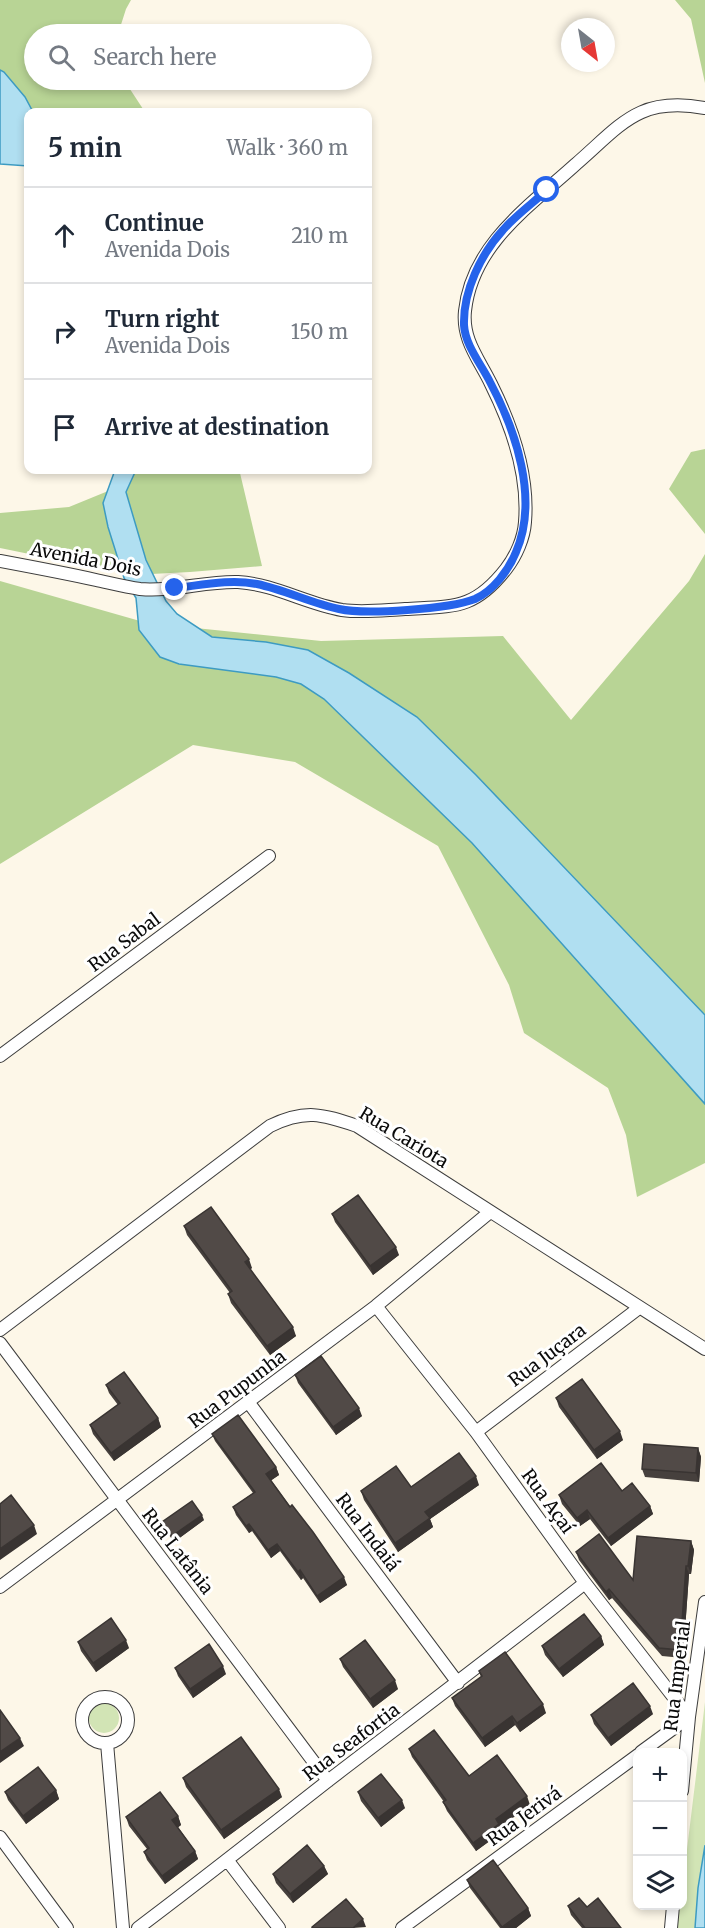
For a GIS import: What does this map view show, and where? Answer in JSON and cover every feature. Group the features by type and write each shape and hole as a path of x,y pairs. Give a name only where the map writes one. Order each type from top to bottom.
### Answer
{"street":[{"name":"Avenida Dois","path":"0,561 141,589 235,582 257,584 341,610 363,612 451,606 482,595 512,561 522,537 525,521 522,468 516,444 491,384 466,338 464,326 465,308 471,284 482,259 504,228 632,116 666,104 705,108"},
{"name":"Rua Sabal","path":"0,1056 270,856"},
{"name":"Rua Cariota","path":"0,1330 270,1126 297,1115 311,1114 328,1116 357,1126 705,1349"},
{"name":"Rua Pupunha","path":"0,1587 376,1306 490,1212"},
{"name":"Rua Açaí","path":"376,1306 476,1432 585,1583 688,1717"},
{"name":"Rua Juçara","path":"476,1432 639,1308"},
{"name":"Rua Latânia","path":"0,1343 328,1781"},
{"name":"Rua Indaiá","path":"249,1403 458,1683"},
{"name":"Rua Seafortia","path":"138,1928 228,1861 585,1583"},
{"name":"Rua Imperial","path":"685,1748 705,1602"},
{"name":"Rua Jerivá","path":"647,1748 688,1717"},
{"path":"107,1743 123,1928"},
{"name":"Rua Jerivá","path":"402,1928 633,1758"},
{"path":"0,1837 67,1928"},
{"path":"228,1861 279,1928"},
{"path":"671,1928 673,1910"}],"green space":[{"path":"0,0 131,0 121,24 24,24 24,90 131,90 142,108 24,108 24,113 0,120"},
{"path":"675,0 705,0 705,83 691,19"},
{"path":"705,449 705,534 669,489 691,452"},
{"path":"126,474 240,474 262,566 132,575 0,548 0,513 69,507 113,489"},
{"path":"705,554 705,1163 637,1197 626,1135 608,1088 524,1033 509,985 438,846 295,762 193,745 0,864 0,581 147,623 321,641 503,636 571,720 689,581"},
{"path":"705,1702 705,1928 677,1928 679,1910 687,1910 687,1849"},
{"path":"104,1703 110,1704 118,1712 118,1724 110,1732 104,1733 98,1732 90,1724 89,1718 90,1712 98,1704"}],"water":[{"path":"0,70 25,97 31,108 24,108 24,166 0,164"},
{"path":"114,474 134,474 126,492 146,560 166,601 177,614 212,637 266,642 308,650 349,673 417,717 476,775 705,1015 705,1104 472,843 324,699 301,684 276,677 179,664 160,657 139,630 136,598 124,578 103,503"},
{"path":"705,1845 705,1928 695,1928 698,1888"}],"building":[{"path":"358,1195 396,1247 370,1266 332,1214"},
{"path":"211,1207 249,1259 245,1262 293,1327 267,1346 228,1294 232,1291 184,1226"},
{"path":"321,1356 359,1408 333,1427 295,1375"},
{"path":"124,1372 158,1418 111,1453 90,1425 120,1403 106,1385"},
{"path":"582,1379 620,1431 594,1450 556,1398"},
{"path":"238,1415 276,1467 266,1474 290,1507 292,1505 313,1532 344,1577 317,1596 300,1570 298,1572 277,1544 268,1550 249,1524 246,1526 233,1507 255,1492 212,1434"},
{"path":"644,1444 698,1448 696,1473 642,1469"},
{"path":"459,1453 476,1476 425,1512 430,1518 395,1543 361,1491 396,1466 411,1487"},
{"path":"601,1463 622,1491 632,1483 650,1506 608,1538 587,1510 577,1518 559,1495"},
{"path":"11,1495 34,1525 0,1549 0,1504"},
{"path":"192,1501 202,1515 172,1536 162,1522"},
{"path":"599,1534 633,1580 637,1536 691,1541 688,1566 686,1566 680,1650 659,1648 609,1589 606,1592 576,1552"},
{"path":"584,1614 601,1636 559,1669 542,1646"},
{"path":"111,1618 126,1640 93,1663 78,1642"},
{"path":"365,1640 395,1680 370,1699 340,1659"},
{"path":"209,1644 223,1666 190,1689 175,1668"},
{"path":"505,1652 543,1704 517,1723 512,1716 482,1738 452,1698 482,1676 479,1671"},
{"path":"633,1683 650,1706 608,1738 591,1715"},
{"path":"0,1710 20,1738 0,1752"},
{"path":"434,1730 469,1776 497,1755 527,1796 496,1819 499,1824 473,1843 443,1802 446,1800 409,1749"},
{"path":"241,1737 279,1789 221,1830 183,1778"},
{"path":"38,1767 56,1790 23,1816 5,1792"},
{"path":"381,1774 402,1800 378,1818 358,1792"},
{"path":"160,1792 178,1816 172,1820 195,1851 162,1876 144,1852 149,1848 126,1817"},
{"path":"307,1845 324,1866 290,1894 273,1874"},
{"path":"493,1860 528,1908 502,1927 467,1880"},
{"path":"579,1898 587,1907 598,1898 621,1928 585,1928 568,1906"},
{"path":"346,1899 363,1919 353,1928 312,1928 312,1927"}],"route":[{"path":"175,588 235,582 257,584 341,610 363,612 461,604 477,598 492,586 512,561 522,537 525,521 525,496 522,468 507,419 466,338 465,308 471,284 482,259 499,234 547,190"}]}
